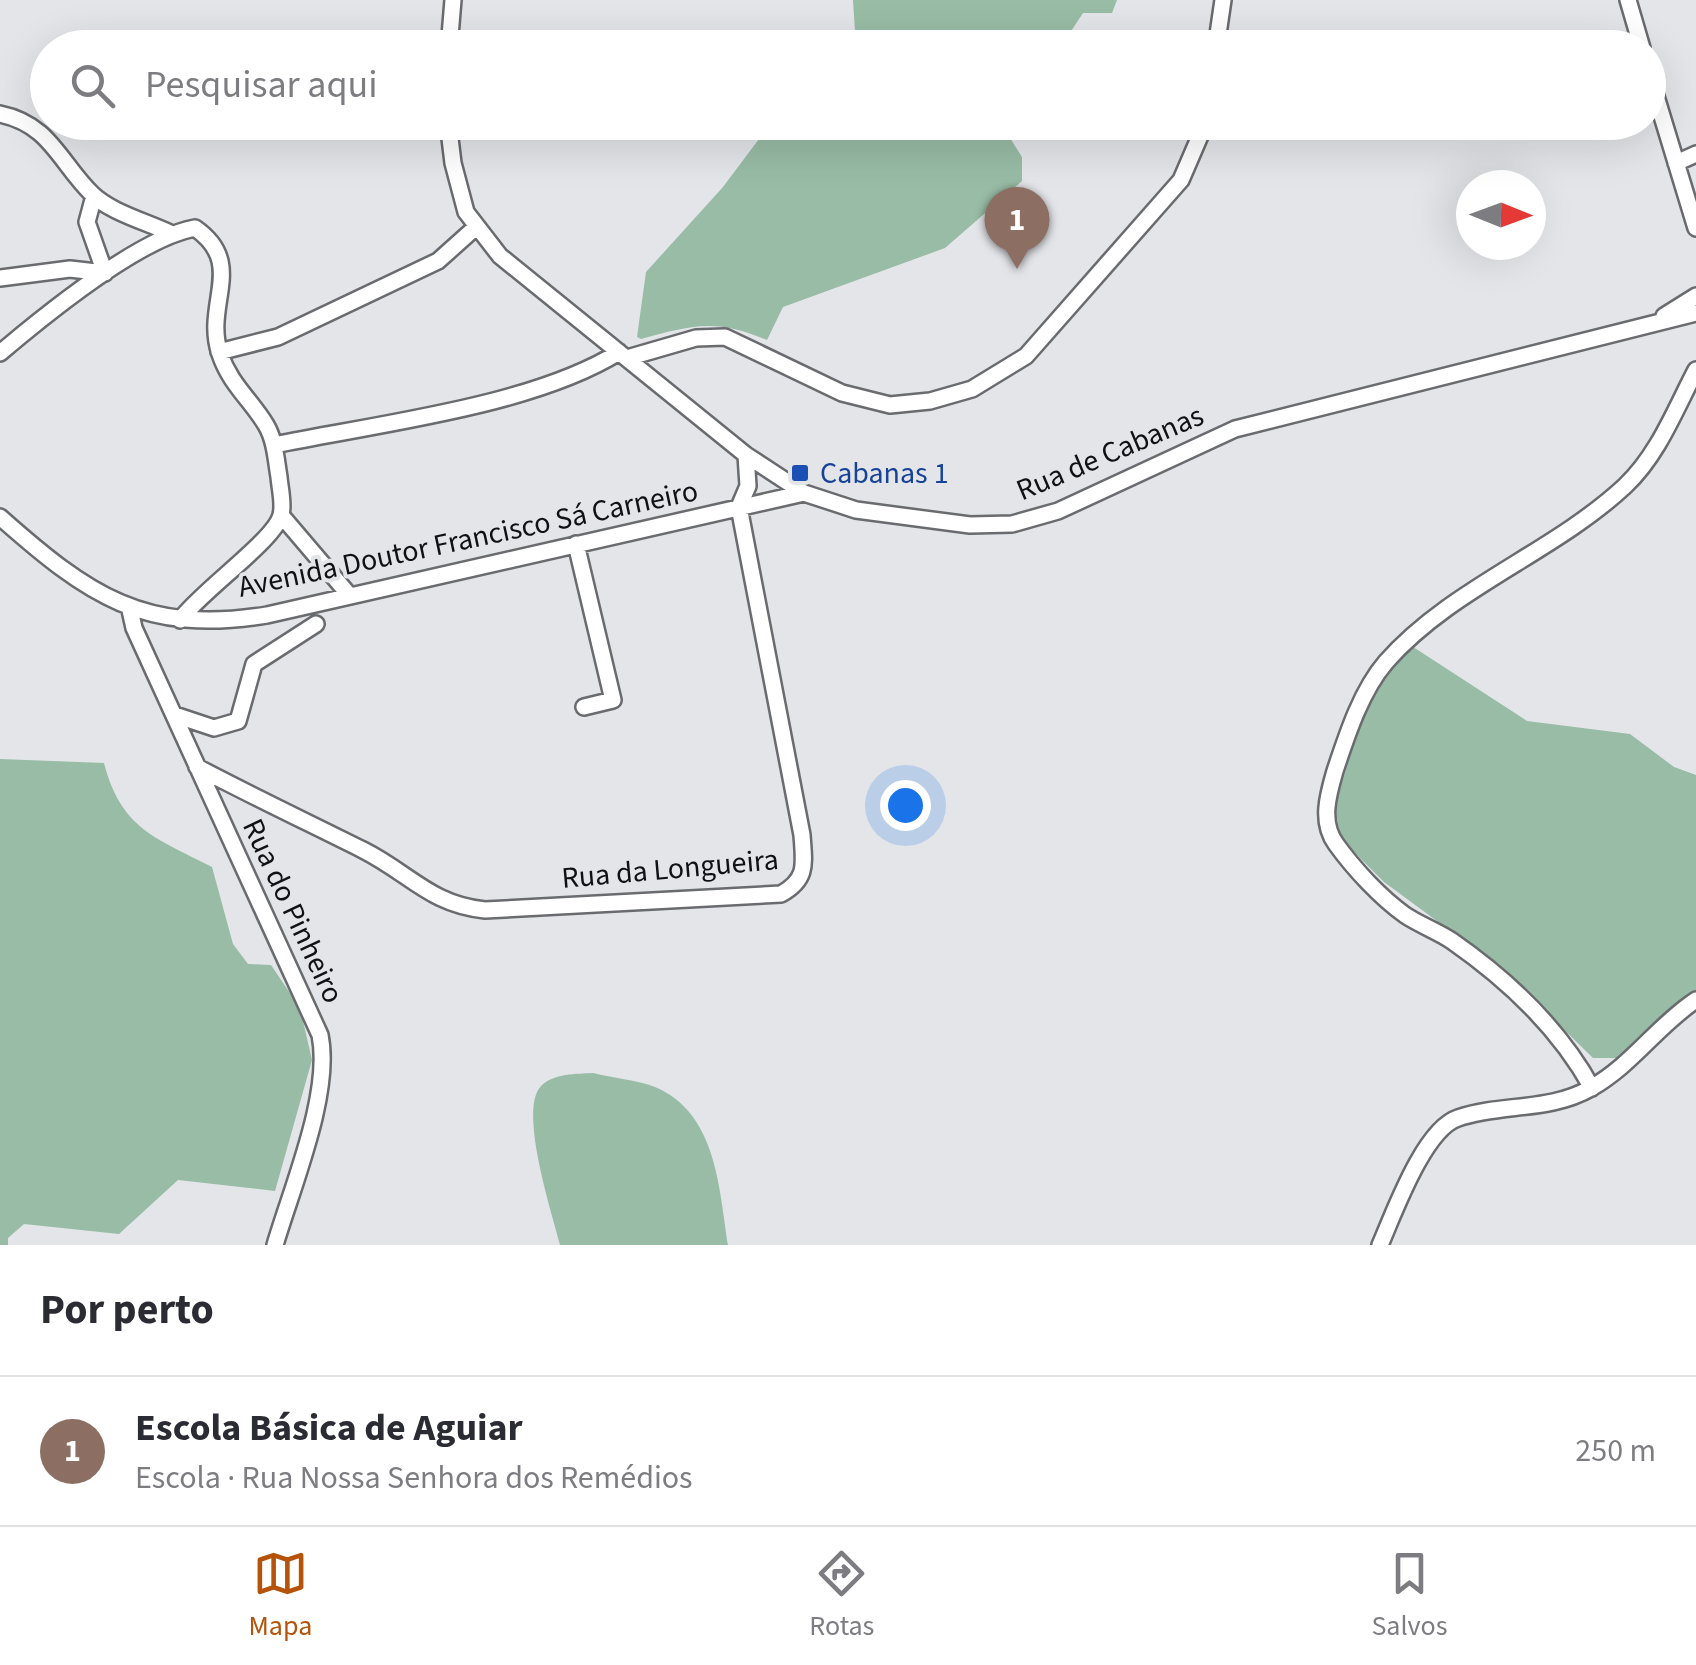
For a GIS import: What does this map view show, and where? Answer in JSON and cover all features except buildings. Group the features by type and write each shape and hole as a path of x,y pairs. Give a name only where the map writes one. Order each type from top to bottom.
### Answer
{"street":[{"path":"450,30 453,0"},
{"path":"1218,30 1222,0"},
{"path":"1628,0 1637,30"},
{"path":"0,114 30,126"},
{"path":"1666,130 1696,228"},
{"path":"52,140 94,196 170,233"},
{"path":"218,352 278,337 438,261 476,227 453,163 450,140"},
{"path":"274,445 538,388 623,355 696,338 725,337 842,393 890,404 930,401 972,389 1026,356 1180,180 1198,140"},
{"path":"1676,163 1696,154"},
{"path":"94,196 87,222 105,273"},
{"name":"Rua de Cabanas","path":"476,227 500,256 746,456 804,493 837,506 913,519 1012,524 1058,512 1235,429 1696,314"},
{"path":"0,353 105,273 170,233 196,228 216,242 223,264 214,322 218,352 230,378 266,424 274,445 281,515 272,534 196,598 180,620"},
{"path":"0,278 70,269 105,273"},
{"name":"Rua de Cabanas","path":"1652,322 1696,296"},
{"path":"1592,1088 1560,1036 1491,970 1449,939 1404,914 1334,841 1326,820 1328,795 1345,740 1386,663 1424,628 1592,514 1627,484 1651,456 1696,370"},
{"name":"Avenida Doutor Francisco Sá Carneiro","path":"738,507 748,486 746,456"},
{"name":"Avenida Doutor Francisco Sá Carneiro","path":"0,517 81,585 130,610 180,620 243,618 804,493"},
{"name":"Rua da Longueira","path":"197,767 364,851 428,894 456,907 486,910 781,894 798,885 805,872 802,835 738,507"},
{"path":"281,515 350,596"},
{"path":"576,544 613,700 584,707"},
{"name":"Rua do Pinheiro","path":"130,610 134,628 320,1035 324,1055 321,1085 275,1245"},
{"path":"174,715 214,728 238,721 254,664 316,624"},
{"path":"1380,1245 1408,1182 1436,1134 1456,1118 1559,1102 1592,1088 1696,1000"}],"green space":[{"path":"853,0 1117,0 1112,13 1083,13 1072,30 855,30"},
{"path":"758,140 1011,140 1022,157 1022,181 945,248 783,307 767,340 718,326 637,337 646,272 723,187"},
{"path":"1407,643 1527,721 1630,734 1674,767 1696,775 1696,996 1662,1018 1623,1058 1593,1058 1502,969 1384,882 1340,838 1335,805 1356,737 1387,656"},
{"path":"0,759 104,763 120,803 143,829 212,867 233,944 248,964 271,965 300,1008 312,1060 275,1191 178,1180 119,1234 24,1224 8,1238 8,1245 0,1245"},
{"path":"593,1073 655,1087 676,1099 691,1115 711,1155 728,1245 560,1245 539,1162 533,1116 535,1098 541,1086 552,1079"}],"place":[{"name":"Escola Básica de Aguiar","path":"1017,269"},
{"name":"Cabanas 1","path":"800,473"}]}
